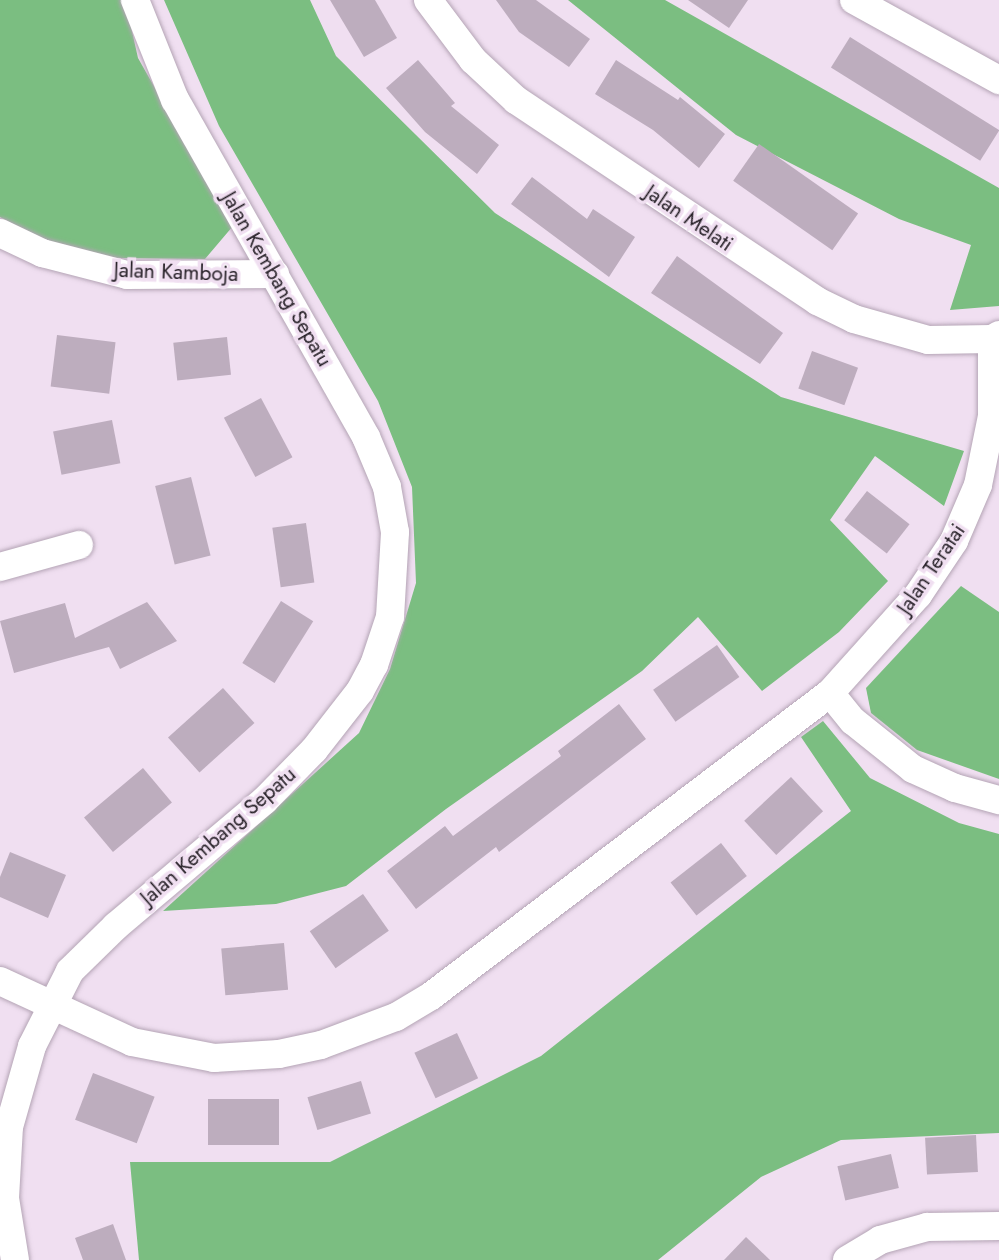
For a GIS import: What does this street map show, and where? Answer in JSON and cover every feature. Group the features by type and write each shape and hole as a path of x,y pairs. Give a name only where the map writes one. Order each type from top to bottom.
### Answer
{"street":[{"name":"Jalan Kembang Sepatu","path":"15,1260 5,1198 9,1127 32,1046 53,1010 70,971 125,917 264,801 331,730 374,665 390,617 395,533 387,486 366,437 175,100 135,0"},
{"name":"Jalan Melati","path":"428,0 473,60 516,100 817,301 854,318 928,340 996,337"},
{"path":"854,0 999,80"},
{"name":"Jalan Kamboja","path":"0,233 41,253 127,275 275,274"},
{"name":"Jalan Teratai","path":"0,981 53,1010 159,1051 214,1058 278,1054 359,1034 396,1017 483,958 830,693 918,595 968,514 992,416 996,337"},
{"path":"0,567 79,545"},
{"path":"830,693 853,721 914,769 955,788 999,800"},
{"path":"847,1260 880,1240 927,1227 999,1226"}],"green space":[{"path":"0,0 125,0 138,58 233,226 205,259 115,258 53,245 0,217"},
{"path":"164,0 310,0 336,56 495,213 781,397 964,451 944,506 875,456 830,520 888,581 839,632 762,691 698,617 642,671 446,809 346,886 276,904 163,911 359,733 390,669 416,583 412,487 378,401 219,126"},
{"path":"568,0 665,0 999,188 999,306 950,310 971,245 899,219 736,135"},
{"path":"961,586 999,612 999,779 917,750 871,713 866,688"},
{"path":"823,721 870,778 959,823 999,834 999,1133 841,1140 761,1177 658,1260 139,1260 130,1162 330,1162 541,1056 851,811 801,737"}],"building":[{"path":"330,0 375,0 397,38 364,57"},
{"path":"496,0 536,0 590,39 569,67 519,32"},
{"path":"688,0 748,0 729,28"},
{"path":"850,37 999,130 980,161 831,68"},
{"path":"418,60 455,103 451,106 499,145 477,174 425,132 386,88"},
{"path":"616,60 678,100 680,97 725,134 699,168 653,130 595,94"},
{"path":"759,144 858,213 832,250 733,181"},
{"path":"532,177 587,219 593,209 635,237 609,277 511,204"},
{"path":"677,256 783,333 760,364 651,293"},
{"path":"57,335 116,342 109,394 51,387"},
{"path":"227,337 231,375 177,380 173,343"},
{"path":"812,351 858,368 844,405 798,389"},
{"path":"261,398 292,457 255,477 224,418"},
{"path":"112,420 120,463 61,475 53,431"},
{"path":"191,477 211,556 175,565 155,486"},
{"path":"867,491 910,524 887,553 844,520"},
{"path":"306,523 314,582 281,587 272,528"},
{"path":"281,601 313,621 275,683 242,663"},
{"path":"147,602 177,641 120,669 109,647 14,673 0,621 65,603 75,638"},
{"path":"717,645 739,677 675,722 653,690"},
{"path":"223,688 254,723 199,772 168,738"},
{"path":"619,704 646,739 499,852 496,847 416,909 387,871 445,826 453,836 561,756 558,751"},
{"path":"143,768 172,802 113,852 84,817"},
{"path":"791,777 823,811 776,855 744,821"},
{"path":"721,843 747,876 696,915 671,882"},
{"path":"10,852 66,875 48,918 0,897 0,877"},
{"path":"363,894 389,931 336,968 310,931"},
{"path":"284,943 288,990 225,995 221,948"},
{"path":"457,1033 478,1078 436,1098 414,1053"},
{"path":"93,1073 155,1097 137,1143 75,1120"},
{"path":"361,1081 371,1114 317,1130 307,1097"},
{"path":"208,1099 279,1099 279,1145 208,1145"},
{"path":"976,1135 978,1172 927,1175 925,1138"},
{"path":"891,1154 899,1188 845,1200 837,1166"},
{"path":"113,1224 126,1260 83,1260 75,1238"},
{"path":"746,1237 770,1260 724,1260"}]}
